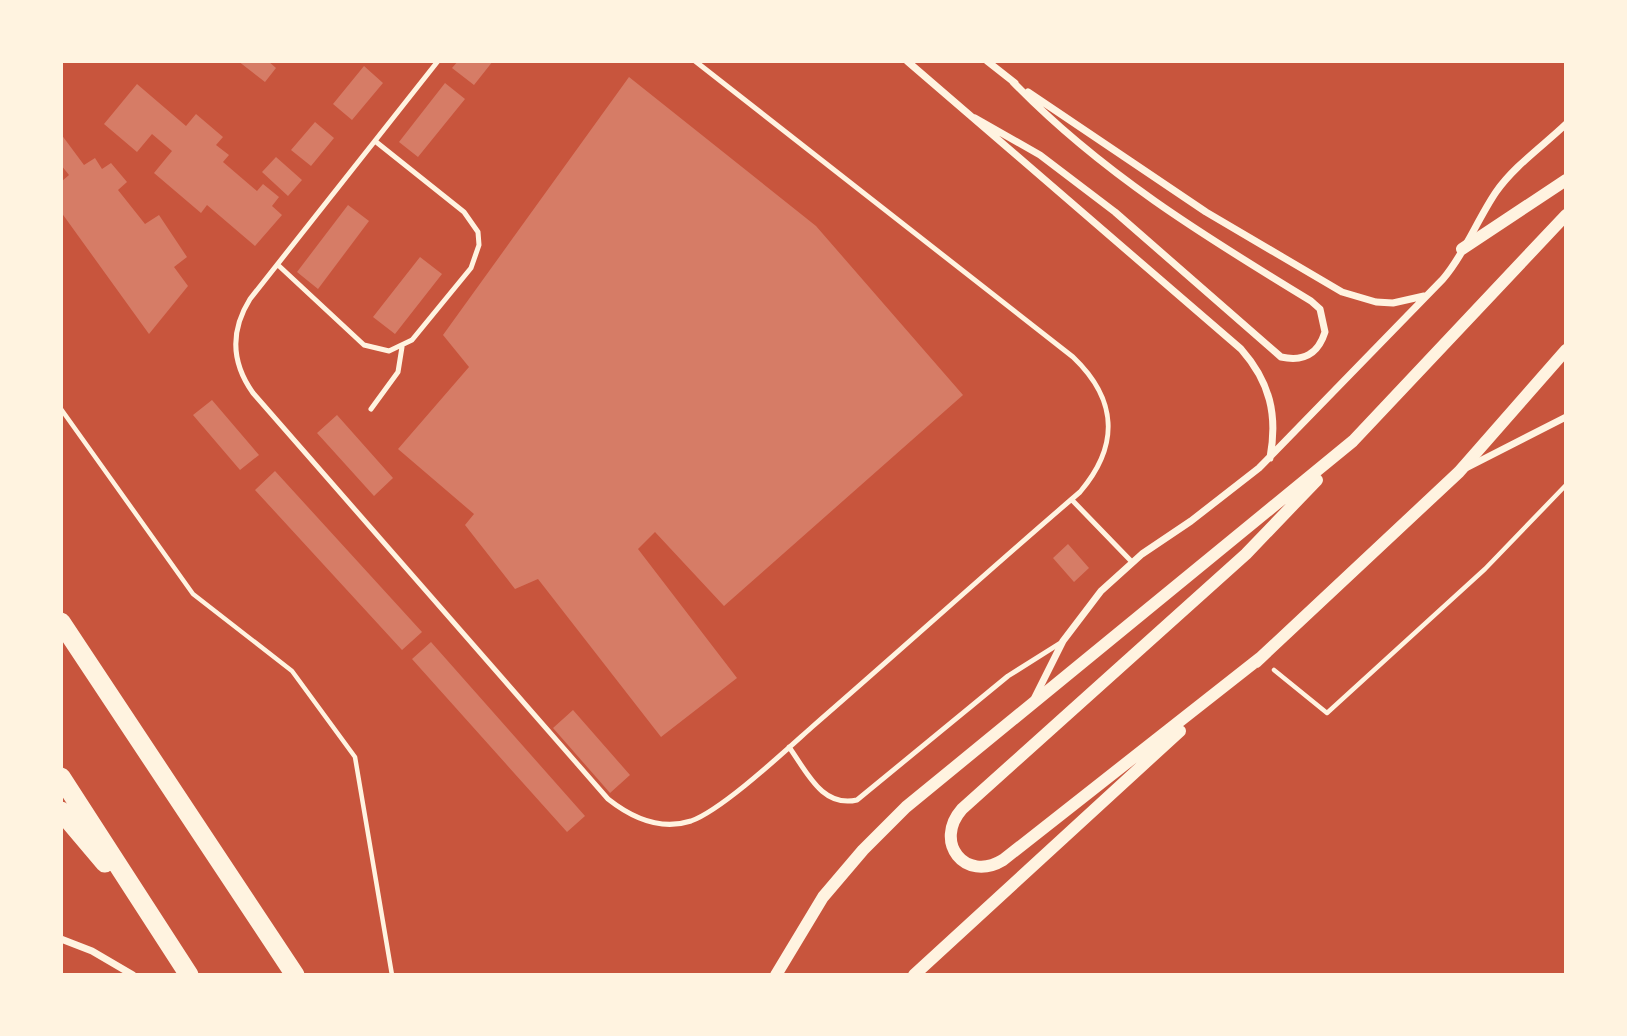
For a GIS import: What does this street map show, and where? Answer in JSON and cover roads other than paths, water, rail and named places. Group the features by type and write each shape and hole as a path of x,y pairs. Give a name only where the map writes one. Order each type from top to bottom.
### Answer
{"highway":[{"path":"61,622 294,971"},
{"path":"61,777 189,975"},
{"path":"61,811 158,925"}],"street":[{"path":"907,61 1254,364 1271,399 1274,419 1270,457"},
{"path":"987,61 1013,82 1206,212 1342,292 1376,302 1411,300 1428,295"},
{"path":"975,118 1040,155 1115,212 1281,357 1304,358 1322,343 1324,320 1311,301 1137,190 1070,137 1013,82"},
{"path":"1033,704 1063,641 1101,591 1132,562 1234,489 1270,457 1428,295 1458,261 1462,249 1497,191 1566,124"},
{"path":"1462,249 1566,180"},
{"path":"1259,658 1003,860 995,865 974,866 957,855 952,846 951,826 962,809 1246,554 1566,215"},
{"path":"914,975 1458,472 1566,349"},
{"path":"1458,472 1566,417"},
{"path":"776,975 823,897 863,850 906,807 1353,441"},
{"path":"61,939 92,951 133,975"}],"lane":[{"path":"438,61 241,314 235,346 243,379 608,799 623,811 644,821 667,825 690,821 711,811 789,747 1072,500 1095,475 1104,456 1109,434 1107,412 1100,391 1089,372 695,61"},
{"path":"278,265 364,345 389,351 412,340 471,268 477,257 478,232 464,212 375,141"},
{"path":"371,409 398,372 402,347"},
{"path":"1072,500 1132,562"},
{"path":"789,747 824,794 846,803 857,800 1008,676 1063,641"}]}
